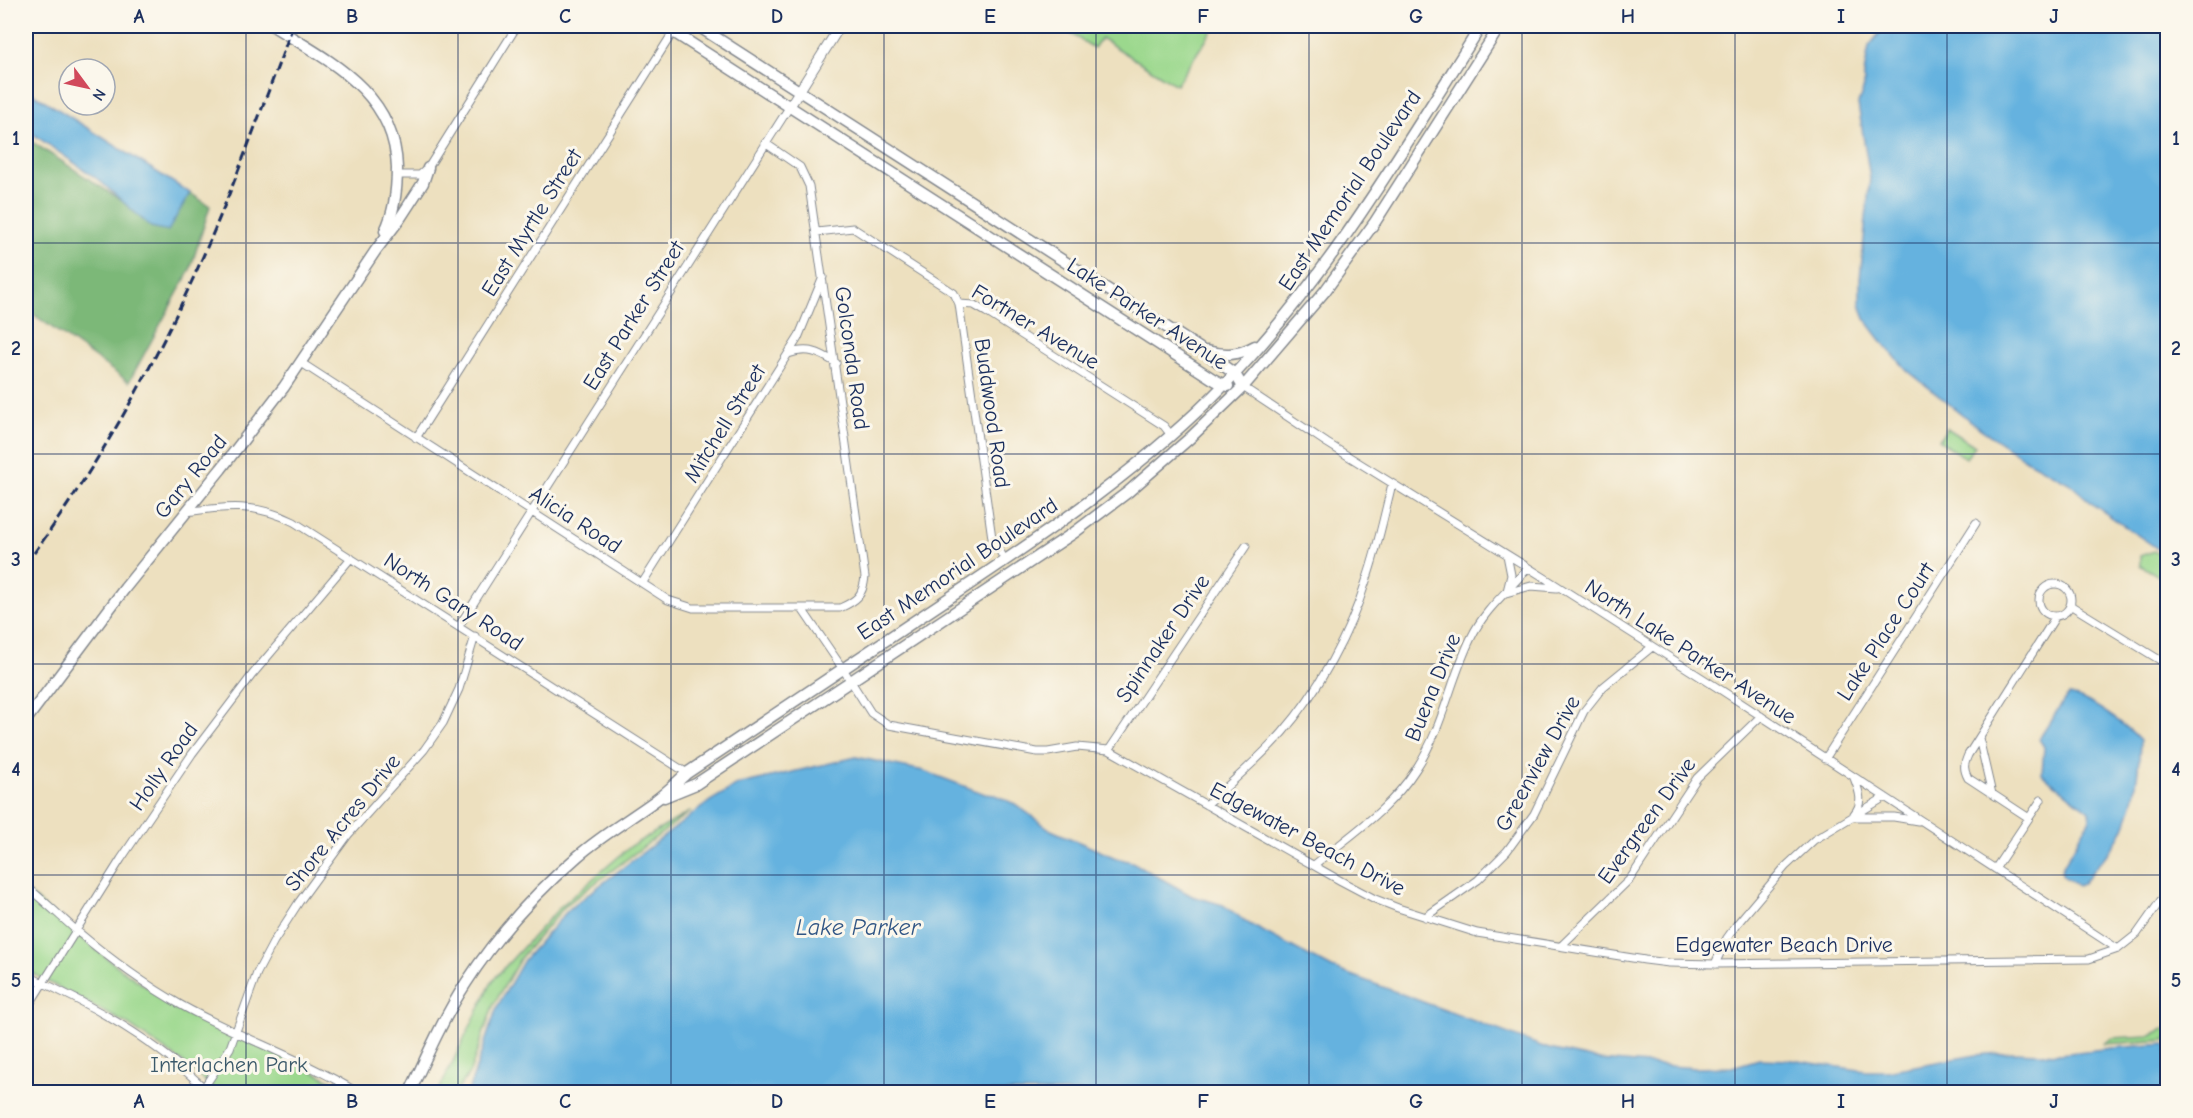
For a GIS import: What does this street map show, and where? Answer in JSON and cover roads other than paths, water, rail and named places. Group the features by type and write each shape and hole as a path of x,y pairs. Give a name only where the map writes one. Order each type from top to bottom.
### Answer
{"main road":[{"path":"273,26 350,75 372,98 384,118 393,142 397,175 392,215 376,250"},
{"name":"Lake Parker Avenue","path":"698,26 1199,348 1235,374 1243,387"},
{"name":"East Memorial Boulevard","path":"410,1092 457,999 507,927 579,855 658,799 687,773 1091,500 1171,435 1224,386 1263,342 1336,249 1481,26"},
{"name":"East Memorial Boulevard","path":"658,799 696,784 1053,547 1103,511 1176,450 1243,387 1325,291 1376,222 1500,26"},
{"name":"Lake Parker Avenue","path":"671,27 1224,386 1243,387"},
{"path":"1417,157 1426,127 1423,116"},
{"path":"376,250 423,183 428,168"},
{"name":"Gary Road","path":"26,720 118,597 221,470 300,362 376,250"},
{"path":"1199,348 1229,355 1245,352 1263,342"},
{"path":"670,794 683,783 687,773"}],"street":[{"path":"397,175 420,175 428,168 517,26"},
{"name":"East Parker Street","path":"459,626 840,26"},
{"name":"East Myrtle Street","path":"416,438 671,27"},
{"name":"Golconda Road","path":"765,142 800,167 806,176 817,232 865,577 864,587 859,597"},
{"name":"Fortner Avenue","path":"817,232 847,228 858,230 946,287 954,293 959,304 974,305 986,312 1164,426 1171,435"},
{"name":"Mitchell Street","path":"643,582 798,338 823,277"},
{"name":"Buddwood Road","path":"959,304 992,537 1005,560"},
{"path":"788,354 811,350 836,363"},
{"name":"Alicia Road","path":"300,362 668,600 693,608 802,609 840,608 859,597"},
{"name":"North Lake Parker Avenue","path":"1243,387 1392,484 1561,588 1761,716 2118,949"},
{"path":"1206,806 1265,752 1284,731 1340,647 1366,582 1392,484"},
{"name":"North Gary Road","path":"186,512 226,507 261,509 294,522 687,773"},
{"name":"Lake Place Court","path":"1825,759 1976,523"},
{"name":"Spinnaker Drive","path":"1109,750 1246,546"},
{"path":"1506,593 1511,575 1507,555"},
{"name":"Holly Road","path":"26,1010 157,805 204,738 288,631 351,558"},
{"name":"Buena Drive","path":"1314,865 1376,816 1405,785 1434,740 1470,639 1489,610 1528,568"},
{"path":"2055,585 2064,587 2070,595 2070,605 2065,613 2056,616 2047,614 2041,606 2040,597 2045,588 2055,585"},
{"path":"1506,593 1532,586 1561,588"},
{"path":"2070,605 2168,665"},
{"name":"Edgewater Beach Drive","path":"802,609 871,713 889,725 1037,752 1077,747 1109,750 1375,898 1477,933 1669,963 2052,961 2089,959 2118,949"},
{"path":"2029,818 1968,778 1964,771 1968,755 1978,738 2056,616"},
{"name":"Shore Acres Drive","path":"204,1091 230,1048 257,973 299,902 348,835 424,750 443,723 459,689 475,636"},
{"name":"Greenview Drive","path":"1425,917 1478,880 1508,851 1534,814 1584,711 1603,687 1652,647"},
{"name":"Evergreen Drive","path":"1561,946 1630,879 1696,778 1761,716"},
{"path":"1978,738 1992,794"},
{"path":"1852,817 1860,802 1854,778"},
{"path":"1715,964 1727,938 1737,924 1785,867 1814,840 1885,797"},
{"path":"1995,869 2041,800"},
{"path":"1852,817 1894,817 1923,822"},
{"path":"26,886 76,930 147,984 236,1033 319,1070 357,1092"},
{"path":"2118,949 2137,934 2168,890"},
{"path":"26,975 86,1005 134,1033 184,1070 204,1091"}],"water":[{"path":"1885,26 2167,26 2167,555 2095,506 2069,483 2028,461 1979,428 1908,371 1865,319 1860,303 1860,279 1870,178 1858,104 1864,87 1869,46"},
{"path":"26,89 57,109 57,117 70,117 190,193 168,231 151,227 100,181 26,129"},
{"path":"2069,695 2086,700 2126,727 2140,740 2135,789 2125,825 2112,848 2078,886 2063,876 2061,870 2090,819 2089,811 2042,774 2044,747 2039,739"},
{"name":"Lake Parker","path":"856,757 924,771 985,794 995,795 1015,804 1051,830 1116,858 1132,862 1192,896 1223,905 1251,925 1332,968 1549,1049 1600,1060 1695,1068 1732,1067 1759,1059 1791,1060 1866,1071 1887,1071 1976,1055 2013,1052 2060,1054 2167,1044 2167,1092 468,1092 497,1007 524,960 569,909 710,801 737,785"}],"railway":[{"path":"26,564 50,531 116,428 174,320 219,220 293,26"}],"park label":[{"name":"Interlachen Park","path":"229,1064"}]}
